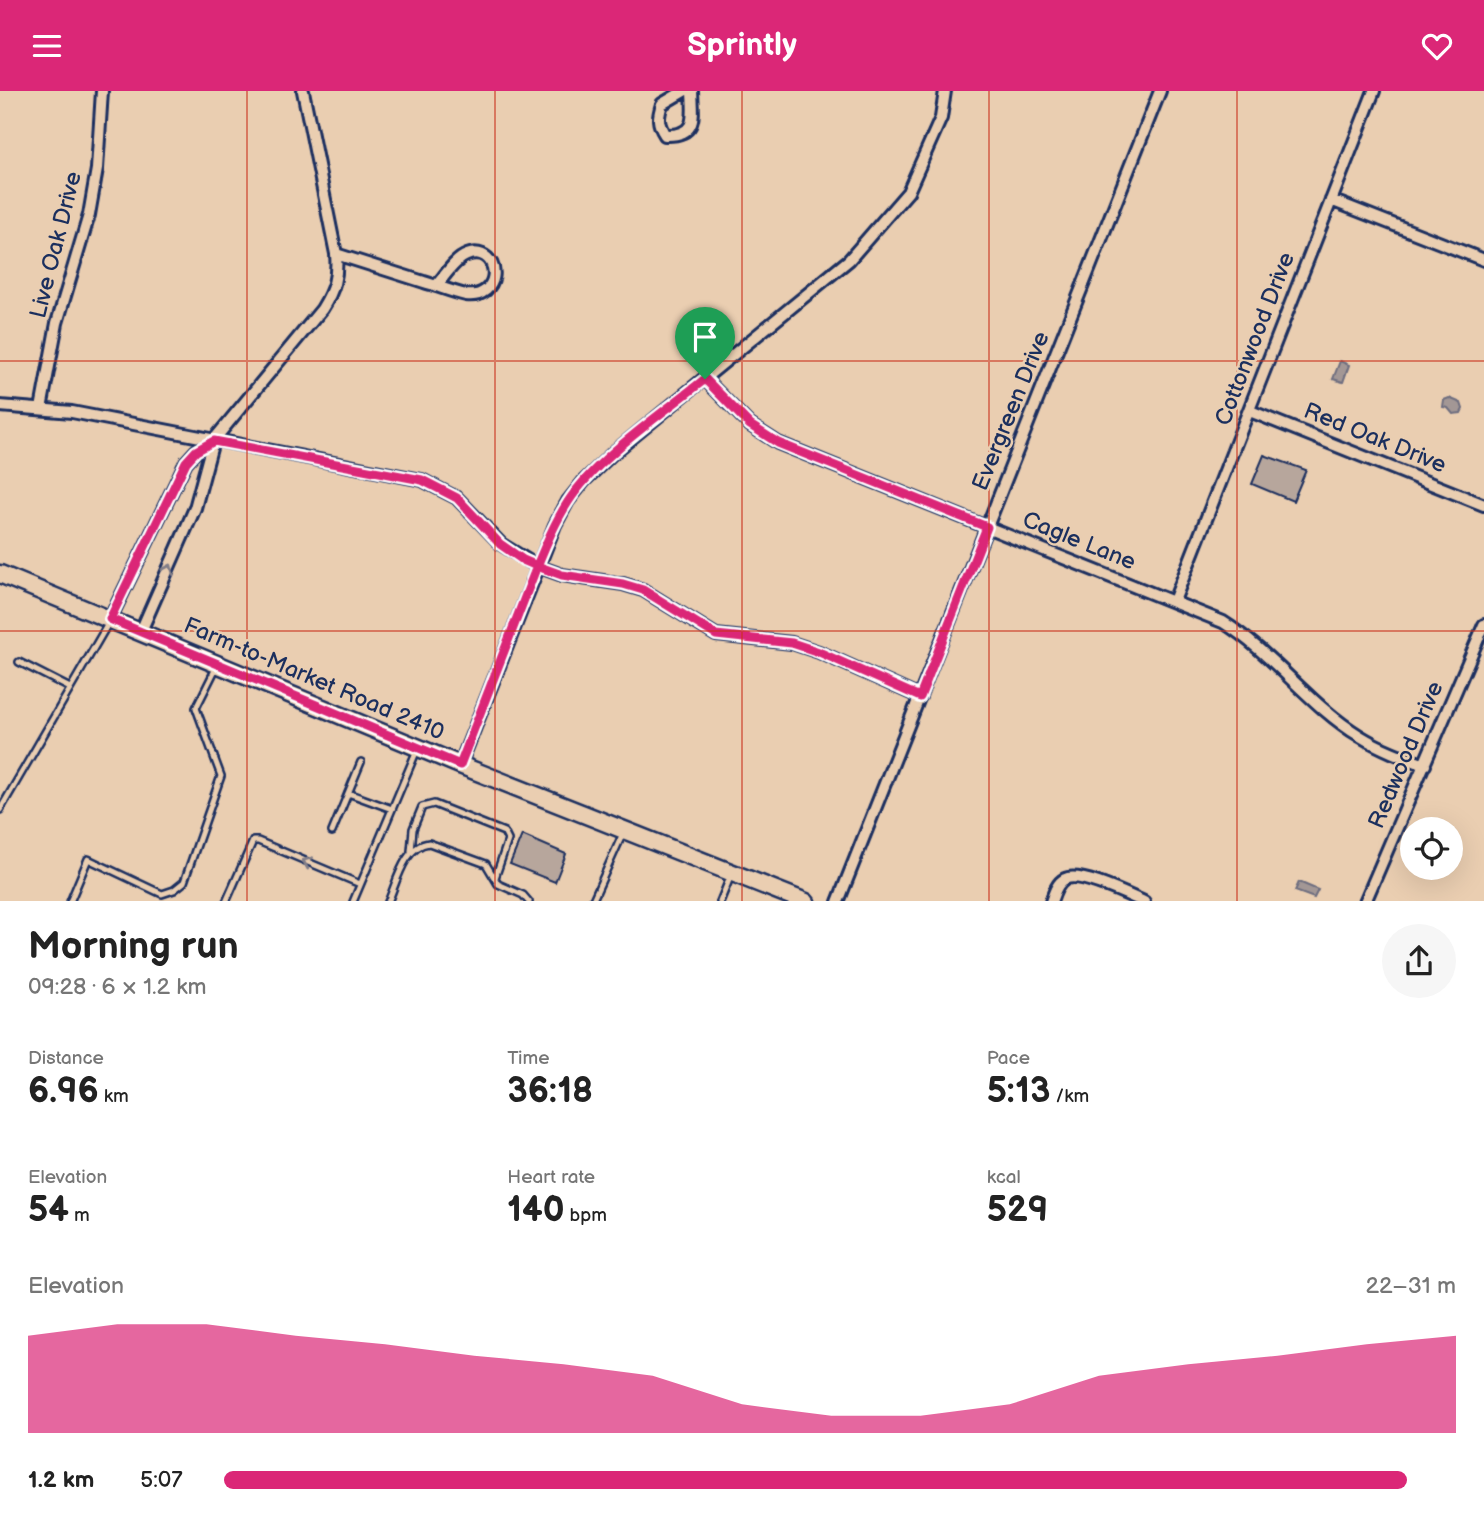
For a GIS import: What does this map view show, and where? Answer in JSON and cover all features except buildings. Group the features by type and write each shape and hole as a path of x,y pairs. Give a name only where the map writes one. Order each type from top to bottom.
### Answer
{"main road":[{"name":"Farm-to-Market Road 2410","path":"0,574 460,765 806,901"}],"street":[{"name":"Live Oak Drive","path":"41,409 57,323 89,215 97,169 102,91"},
{"path":"110,619 186,462 196,451 214,441 322,309 333,291 338,272 336,254 303,91"},
{"path":"684,91 662,104 658,117 659,126 665,135 681,135 690,129 693,117 692,91"},
{"path":"460,765 537,566 568,501 612,454 849,260 908,192 941,118 945,91"},
{"name":"Evergreen Drive","path":"838,901 1160,91"},
{"name":"Cottonwood Drive","path":"1174,601 1374,91"},
{"path":"1332,200 1484,260"},
{"path":"336,254 436,286 468,296 481,294 490,287 495,277 494,267 489,258 480,253 466,255 436,286"},
{"name":"Cagle Lane","path":"705,379 750,425 778,443 1223,622 1247,637 1329,713 1359,736 1390,752 1425,765"},
{"path":"0,407 72,412 422,480 457,498 500,544 523,560 562,575 623,584 643,590 716,635 792,643 819,652 920,697"},
{"name":"Red Oak Drive","path":"1250,411 1484,505"},
{"path":"141,631 195,508 214,441"},
{"name":"Redwood Drive","path":"1365,901 1484,625"},
{"path":"1051,901 1058,886 1067,878 1079,877 1144,901"}],"lane":[{"path":"0,810 110,619"},
{"path":"19,662 70,688"},
{"path":"70,901 88,859 162,894 184,883 221,776 196,708 218,663"},
{"path":"353,901 419,747"},
{"path":"332,832 361,762"},
{"path":"0,789 9,792"},
{"path":"348,793 392,809"},
{"path":"388,901 411,851 412,829 422,807 434,804 504,832 508,840 495,879"},
{"path":"592,901 625,830"},
{"path":"226,901 253,841 360,884"},
{"path":"411,851 422,843 429,843 486,864 498,884 523,895 529,901"},
{"path":"720,901 733,873"}],"shaded area":[{"path":"1340,361 1349,365 1343,382 1333,379"},
{"path":"1449,398 1461,403 1461,413 1453,414 1443,407 1444,400"},
{"path":"1299,882 1318,890 1314,898 1295,891"}],"route":[{"path":"705,379 612,454 584,481 568,501 537,566 500,544 457,498 422,480 214,441 196,451 186,462 110,619 460,765 537,566 562,575 623,584 643,590 716,635 792,643 819,652 920,697 987,527 778,443 750,425 705,379"}]}
